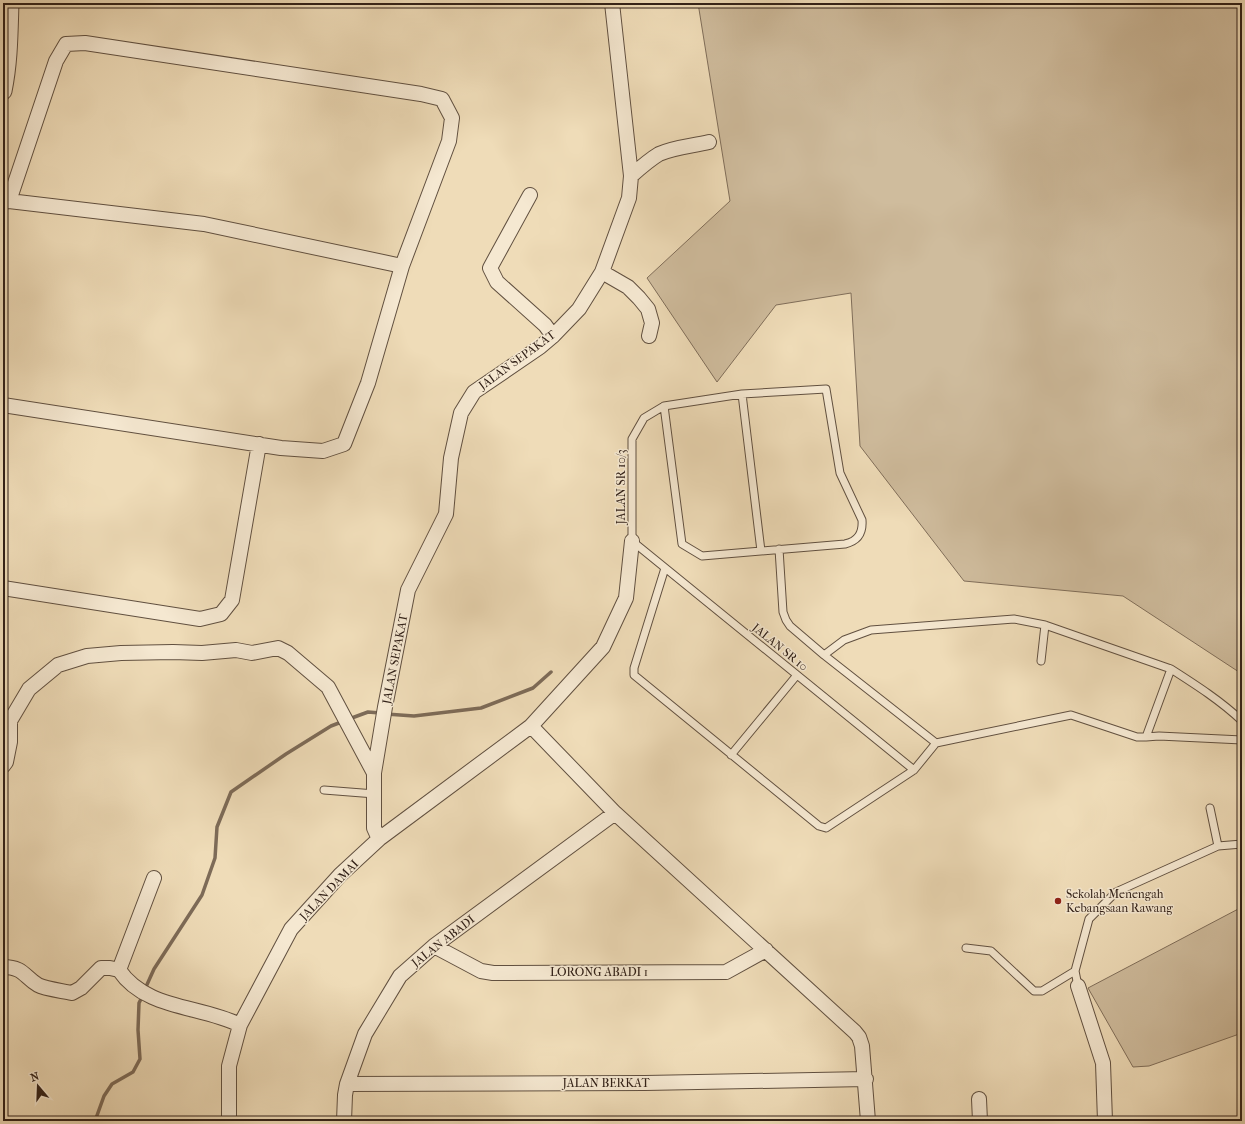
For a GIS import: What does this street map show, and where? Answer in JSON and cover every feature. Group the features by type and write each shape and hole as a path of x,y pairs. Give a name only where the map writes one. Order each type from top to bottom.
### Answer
{"street":[{"path":"3,91 9,51 10,3"},
{"name":"JALAN SEPAKAT","path":"379,839 374,828 374,773 385,707 408,590 446,514 451,458 461,413 474,392 540,347 579,309 602,272 629,198 631,176 612,3"},
{"path":"3,405 281,448 323,451 344,444 368,383 402,266 449,141 452,118 442,98 85,43 66,44 56,60 6,201 204,224 402,266"},
{"path":"631,176 645,164 670,150 709,142"},
{"path":"530,194 490,268 497,282 545,325 553,336"},
{"path":"602,272 628,287 648,309 652,323 649,336"},
{"path":"3,588 200,619 221,614 232,600 259,444"},
{"name":"JALAN DAMAI","path":"228,1121 229,1066 240,1025 291,929 340,875 379,839 531,726 603,647 626,598 632,541"},
{"path":"3,766 6,762 10,742 10,721 30,689 58,665 88,656 121,653 202,653 236,650 252,653 278,648 288,652 328,688 374,773"},
{"path":"531,726 615,813 855,1032 859,1037 862,1046 866,1079 868,1121"},
{"name":"JALAN ABADI","path":"344,1121 347,1084 365,1034 400,976 434,946 615,813"},
{"path":"119,970 154,878"},
{"name":"LORONG ABADI 1","path":"434,946 481,971 494,973 726,972 766,950"},
{"path":"3,967 12,967 25,974 39,985 72,993 81,988 101,968 119,970 125,979 146,995 160,1001 229,1020 240,1025"},
{"path":"1078,986 1103,1063 1105,1121"},
{"name":"JALAN BERKAT","path":"347,1084 638,1083 866,1079"},
{"path":"979,1099 980,1121"}],"lane":[{"name":"JALAN SR 10/3","path":"632,541 632,439 644,418 664,406 742,394 826,389 840,473 862,520 861,533 851,542 779,549"},
{"path":"742,394 761,551"},
{"path":"664,406 682,544 702,556 779,549 783,612 790,626 824,655 936,743"},
{"name":"JALAN SR 10","path":"632,541 914,770"},
{"path":"665,568 634,668 634,675 822,828 830,827 914,770 936,743 1070,715 1137,737 1159,736 1242,740"},
{"path":"824,655 844,640 871,630 1014,619 1045,625 1171,669 1201,687 1242,721"},
{"path":"1041,661 1045,625"},
{"path":"1146,737 1171,669"},
{"path":"731,755 796,675"},
{"path":"324,790 375,794"},
{"path":"1210,808 1218,846"},
{"path":"1078,986 1075,971 1089,919 1116,892 1218,846 1242,844"},
{"path":"966,948 991,951 1034,991 1042,991 1075,971"}],"shaded area":[{"path":"698,3 1242,3 1242,674 1123,596 964,581 860,446 851,293 776,305 717,382 647,278 730,201"},
{"path":"1242,907 1242,1033 1149,1066 1133,1067 1088,988"}],"waterway":[{"path":"386,714 414,716 481,708 533,688 551,672"},
{"path":"349,719 368,712 380,713"},
{"path":"145,989 154,969 202,895 215,858 217,827 231,792 286,754 331,726 344,721"},
{"path":"95,1121 104,1096 112,1084 133,1072 140,1059 138,1030 139,1003 143,995"}],"place":[{"name":"Sekolah Menengah Kebangsaan Rawang","path":"1058,901"}]}
